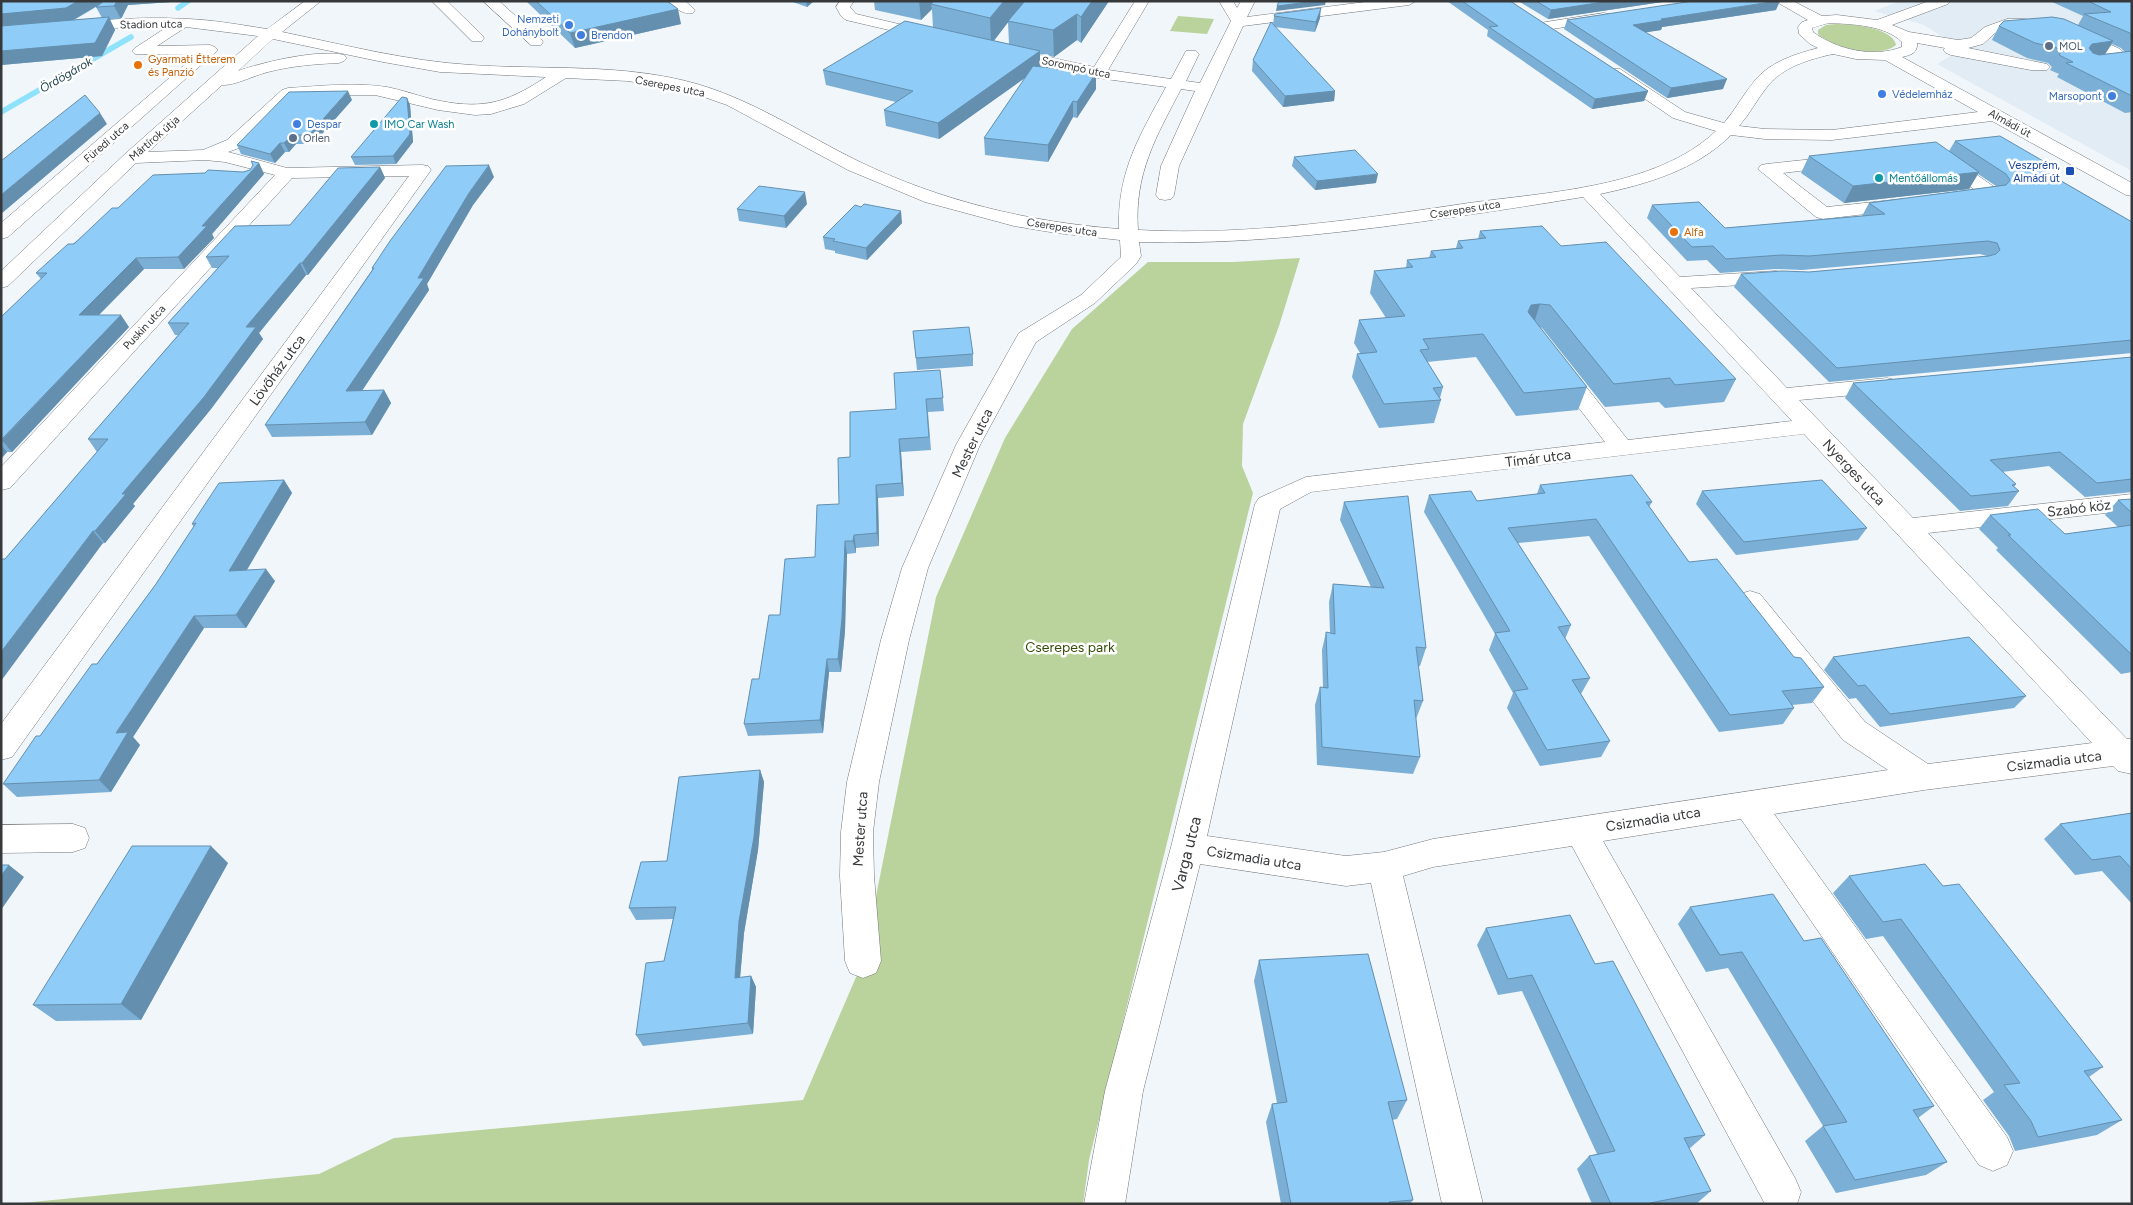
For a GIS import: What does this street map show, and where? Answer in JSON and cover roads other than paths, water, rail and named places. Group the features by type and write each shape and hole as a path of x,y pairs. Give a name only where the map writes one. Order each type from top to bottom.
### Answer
{"street":[{"path":"280,10 313,1"},
{"name":"Mártírok útja","path":"1,282 131,158 270,34 313,1"},
{"path":"490,1 536,42"},
{"path":"676,1 688,10"},
{"path":"847,1 843,7 851,17 925,28 949,40"},
{"path":"1098,73 1142,1"},
{"path":"1226,1 1239,22"},
{"path":"1165,195 1170,166 1205,88 1248,1"},
{"path":"1239,22 1409,1"},
{"path":"1782,1 1818,20"},
{"path":"1878,25 1944,1"},
{"path":"442,4 465,3"},
{"path":"442,4 476,38"},
{"path":"75,28 106,9"},
{"path":"1546,26 1621,15"},
{"path":"182,23 247,16"},
{"path":"1529,16 1562,36"},
{"path":"1907,43 1904,53 1888,56 1864,55 1834,49 1814,41 1806,34 1805,27 1807,24 1818,20 1847,19 1878,25 1907,43 1963,51 2022,66 2042,68"},
{"path":"1907,43 1974,42 1982,38 1990,30 2015,21 2057,27 2115,52 2120,57 2117,61 2090,63"},
{"name":"Stadion utca","path":"1,33 132,24 182,23 270,34"},
{"name":"Füredi utca","path":"1,232 210,50 140,51 182,23"},
{"name":"Cserepes utca","path":"270,34 373,56 444,67 651,80 689,87 744,107 853,166 892,183 932,197 1020,220 1128,235 1181,237 1298,231 1361,225 1610,186 1674,166 1716,143 1729,130 1765,78 1783,66 1809,55 1834,49"},
{"name":"Sorompó utca","path":"996,46 1098,73 1176,84"},
{"name":"Mester utca","path":"863,961 857,867 857,832 863,782 895,640 915,568 968,445 1027,338 1088,299 1129,260 1131,256 1128,235 1129,193 1132,176 1145,144 1191,54"},
{"path":"213,86 238,75 297,62 373,56"},
{"name":"Almádi út","path":"1888,56 2132,191"},
{"path":"1601,63 1679,115 1729,130 1765,134 1814,135 1894,128 1997,115"},
{"path":"131,158 205,155 233,144 288,92 367,90 388,92 455,109 495,109 516,103 562,73"},
{"path":"1176,84 1205,88"},
{"path":"1894,128 1914,140"},
{"path":"1930,151 1991,193 1945,200"},
{"name":"Lövőház utca","path":"1,748 422,170 287,173 226,157 205,155"},
{"path":"1863,158 1767,169 1823,213 1917,204"},
{"path":"233,175 260,176 287,173"},
{"name":"Puskin utca","path":"1,482 287,173"},
{"name":"Nyerges utca","path":"1587,191 1676,282 1907,528 2128,756"},
{"path":"1676,282 1775,277 1793,278"},
{"path":"1544,349 1622,448"},
{"path":"1781,395 1908,382"},
{"name":"Tímár utca","path":"1268,504 1306,485 1811,426"},
{"name":"Szabó köz","path":"1907,528 2132,502"},
{"name":"Varga utca","path":"1104,1204 1124,1091 1188,848 1268,504"},
{"path":"1750,601 1854,731 1924,777"},
{"name":"Csizmadia utca","path":"1188,848 1243,858 1346,871 1384,867 1433,853 1924,777 2128,756"},
{"path":"1749,804 1993,1151"},
{"path":"1580,830 1780,1192"},
{"path":"1,839 73,838"},
{"path":"1384,867 1463,1204"}],"waterway":[{"name":"Ördögárok","path":"178,8 188,1"},
{"name":"Ördögárok","path":"1,112 131,37"}],"place":[{"name":"Nemzeti Dohánybolt","path":"569,25"},
{"name":"Brendon","path":"581,35"},
{"name":"MOL","path":"2049,46"},
{"name":"Gyarmati Étterem és Panzió","path":"138,65"},
{"name":"Védelemház","path":"1882,94"},
{"name":"Marsopont","path":"2112,96"},
{"name":"Despar","path":"297,124"},
{"name":"IMO Car Wash","path":"374,124"},
{"name":"Orlen","path":"293,138"},
{"name":"Veszprém, Almádi út","path":"2070,171"},
{"name":"Mentőállomás","path":"1879,178"},
{"name":"Alfa","path":"1674,232"}],"park label":[{"name":"Cserepes park","path":"1070,647"}]}
